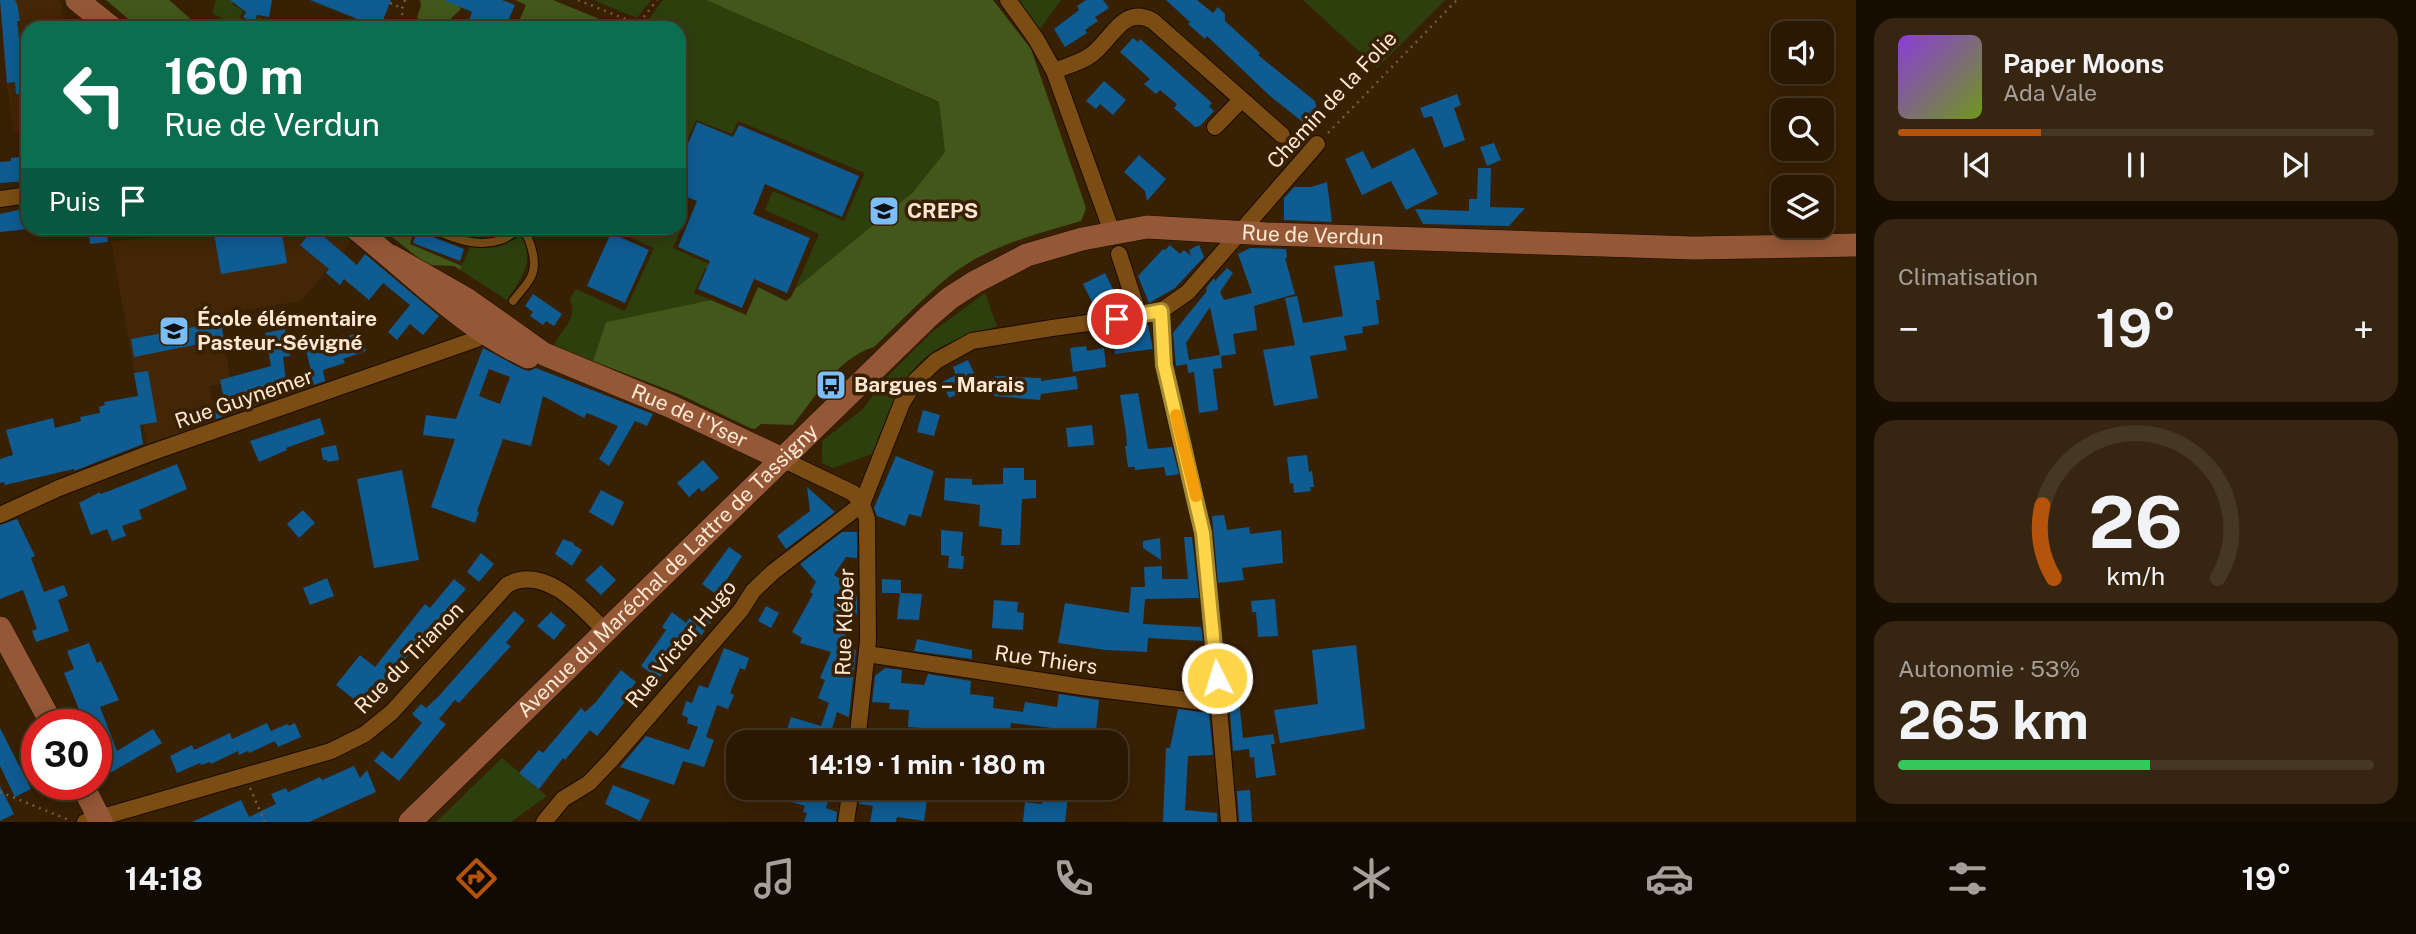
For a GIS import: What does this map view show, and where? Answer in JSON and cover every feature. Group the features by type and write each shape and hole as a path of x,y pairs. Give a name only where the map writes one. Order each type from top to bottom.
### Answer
{"main road":[{"path":"77,0 103,21"},
{"name":"Avenue du Maréchal de Lattre de Tassigny","path":"410,822 917,326 950,298 1019,258 1072,242 1116,243 1147,227 1240,232"},
{"name":"Rue de Verdun","path":"1240,232 1704,248 1856,245"},
{"name":"Rue de l'Yser","path":"364,235 390,256 468,300 493,329 670,406 782,459"},
{"path":"0,628 44,709"},
{"path":"85,800 88,820"}],"street":[{"path":"1007,0 1036,39 1054,71 1116,243 1139,316"},
{"path":"1054,71 1092,54 1128,18 1140,15 1153,21 1282,135"},
{"path":"1215,127 1241,100"},
{"name":"Chemin de la Folie","path":"1240,232 1317,144"},
{"path":"0,199 21,196"},
{"name":"Rue de Verdun","path":"862,504 902,403 916,380 942,357 972,341 1161,311 1188,292 1240,232"},
{"path":"1161,311 1164,365 1203,533 1228,822"},
{"name":"Rue Guynemer","path":"0,515 58,488 150,453 493,329"},
{"name":"Rue de l'Yser","path":"782,459 849,490 862,504"},
{"name":"Rue Kléber","path":"859,730 867,653 868,538 867,519 862,504"},
{"name":"Rue Victor Hugo","path":"544,822 563,799 589,783 611,760 741,610 756,588 793,555 862,504"},
{"name":"Rue du Trianon","path":"88,820 331,751 355,740 392,712 514,580 530,580 566,593 605,631"},
{"name":"Rue Thiers","path":"867,653 1082,687 1219,704"},
{"path":"846,822 849,800"}],"lane":[{"path":"445,235 483,243 503,240 510,235"},
{"path":"513,301 532,275 532,250 527,235"}],"path":[{"path":"401,11 405,0"},
{"path":"578,0 626,21"},
{"path":"641,21 657,0"},
{"name":"Chemin de la Folie","path":"1317,144 1457,0"},
{"path":"390,2 401,11 405,21"},
{"path":"247,782 265,822"},
{"path":"0,792 88,820"}],"shaded area":[{"path":"0,0 61,2 63,21 21,21 21,131 13,132"},
{"name":"École élémentaire Pasteur-Sévigné","path":"183,235 346,235 353,240 301,301 219,314 231,382 209,386 217,421 147,444 111,241"}],"green space":[{"path":"106,0 169,0 193,21 131,21"},
{"path":"216,0 234,0 232,4 243,11 240,18 246,21 226,21 212,13"},
{"path":"420,0 462,0 460,10 448,21 420,21 417,17"},
{"path":"515,0 553,0 604,21 519,21 526,5"},
{"path":"593,0 651,0 637,18"},
{"path":"663,0 706,0 940,103 945,152 913,192 795,289 819,234 765,210 773,191 844,221 865,173 738,121 732,134 696,120 686,143 686,21 647,21"},
{"path":"706,0 993,0 1031,49 1084,202 1086,209 1081,221 1010,243 961,268 928,295 874,347 861,352 839,369 819,390 793,425 761,424 755,429 750,428 681,395 593,361 606,322 711,300 746,315 758,287 786,301 795,289 913,192 945,152 939,102"},
{"path":"1012,0 1061,0 1038,32"},
{"path":"1303,0 1445,0 1377,68"},
{"path":"390,235 412,235 410,244 462,266 460,270 454,266 427,265"},
{"path":"465,235 496,235 485,237"},
{"path":"625,235 679,235 673,248 709,264 694,293 711,300 606,322 593,361 554,345 571,318 570,299 576,289 625,311 654,248"},
{"path":"521,236 527,262 522,277 507,300 460,270 470,247 496,245"},
{"path":"985,293 997,326 951,342 921,361 900,389 872,454 833,468 822,463 822,441 863,409 887,377 932,332"},
{"path":"502,758 547,796 511,822 436,822"}],"building":[{"path":"0,0 15,0 20,21 17,21 21,47 21,94 16,94 15,82 7,83"},
{"path":"230,0 272,0 269,17 257,15 252,21 243,17 246,12"},
{"path":"310,0 391,0 383,21 362,21"},
{"path":"444,0 502,0 515,5 508,21 469,21 472,12"},
{"path":"1086,0 1103,0 1109,8 1095,17 1098,21 1085,30 1087,33 1065,47 1054,29 1079,10 1077,6"},
{"path":"1166,0 1197,0 1213,13 1218,7 1225,14 1225,21 1260,53 1258,55 1315,101 1318,118 1311,125 1306,120 1304,123 1270,96 1207,36 1205,39 1188,24 1190,22"},
{"path":"1133,38 1138,42 1140,39 1212,103 1209,106 1214,111 1200,126 1195,127 1174,108 1177,104 1160,90 1156,94 1144,84 1150,79 1120,52"},
{"path":"1104,81 1126,100 1113,115 1100,104 1096,109 1086,101"},
{"path":"1457,94 1461,105 1454,108 1465,140 1444,148 1432,116 1424,118 1420,108"},
{"path":"697,122 733,137 739,125 859,176 842,217 765,184 753,214 810,238 787,293 754,279 742,308 698,289 710,261 678,247 683,235 686,235 686,228 697,201 686,197 686,148"},
{"path":"1494,143 1501,160 1487,166 1480,147"},
{"path":"1414,148 1438,194 1406,210 1391,181 1362,195 1345,159 1363,151 1372,169"},
{"path":"1139,155 1166,179 1147,201 1145,191 1124,172"},
{"path":"21,157 21,182 0,183 0,162 11,161 11,158"},
{"path":"1478,168 1491,168 1490,207 1525,208 1509,226 1423,224 1415,209 1469,211 1469,199 1477,199"},
{"path":"1327,182 1332,222 1284,220 1284,198 1294,187 1311,187"},
{"path":"21,210 21,230 0,232 0,214"},
{"path":"89,235 107,235 108,242 90,244"},
{"path":"214,235 282,235 287,263 221,274"},
{"path":"308,235 322,235 357,265 365,254 439,316 423,335 410,324 397,340 388,332 410,305 383,283 369,300 344,279 340,285 326,273 329,269 300,245"},
{"path":"416,235 427,235 464,249 460,261 413,243"},
{"path":"610,235 649,250 625,303 587,286"},
{"path":"1170,245 1180,254 1184,250 1191,256 1189,250 1199,245 1204,257 1175,288 1149,303 1138,276"},
{"path":"1250,248 1286,249 1285,258 1295,294 1254,306 1257,330 1233,334 1236,354 1221,356 1222,368 1213,369 1218,410 1199,413 1194,372 1188,373 1187,364 1176,366 1173,333 1207,291 1206,288 1214,278 1215,281 1227,268 1233,273 1220,292 1224,300 1252,293 1238,254","holes":["1210,307 1220,355 1189,360 1186,343"]},
{"path":"1374,261 1380,300 1376,300 1379,324 1362,327 1363,333 1344,336 1347,350 1310,356 1318,398 1274,406 1263,350 1295,345 1285,298 1297,296 1303,323 1343,316 1334,266"},
{"path":"1105,273 1117,297 1095,308 1083,284"},
{"path":"533,294 562,314 554,326 546,321 543,325 530,316 533,312 525,306"},
{"path":"221,322 224,339 134,357 131,339"},
{"path":"1148,325 1153,349 1115,354 1112,330"},
{"path":"285,329 290,356 283,357 286,381 312,375 304,342 315,340 316,346 360,332 366,351 343,359 345,363 323,370 325,381 216,419 213,401 224,399 220,380 271,366 265,333"},
{"path":"1086,346 1087,351 1104,348 1106,367 1073,372 1070,348"},
{"path":"483,348 522,369 529,371 536,368 653,414 647,426 635,421 609,466 599,459 618,426 587,413 584,418 543,396 531,446 503,439 475,523 431,507 455,439 423,435 426,415 456,419","holes":["489,369 510,377 500,404 479,396"]},
{"path":"968,360 979,384 949,398 942,382 956,375 953,367"},
{"path":"148,371 157,422 140,425 143,444 74,471 5,485 4,482 0,483 0,459 13,455 6,430 53,418 55,428 81,421 80,417 100,413 99,407 105,405 104,402 138,396 134,373"},
{"path":"995,376 1041,378 1041,381 1076,376 1078,389 1041,394 1040,400 994,396"},
{"path":"1138,393 1148,449 1172,447 1179,474 1166,476 1164,467 1135,470 1135,467 1128,467 1120,395"},
{"path":"923,410 940,415 934,436 917,432"},
{"path":"320,418 325,434 286,448 287,450 259,462 250,441"},
{"path":"1092,425 1094,445 1068,447 1066,428"},
{"path":"336,445 339,460 323,460 321,448"},
{"path":"1307,455 1314,487 1310,487 1311,491 1294,493 1293,483 1290,484 1287,457"},
{"path":"896,456 934,471 921,517 909,514 905,526 877,516 874,508"},
{"path":"703,460 719,478 702,492 699,488 689,497 677,483"},
{"path":"177,464 187,489 139,510 142,519 122,526 126,536 112,541 107,529 91,535 79,503 100,492 109,491"},
{"path":"1003,468 1024,468 1024,480 1036,480 1036,498 1022,499 1020,545 1001,545 1002,529 979,526 980,505 944,500 945,478 972,479 972,485 1003,484"},
{"path":"402,470 419,560 374,568 357,479"},
{"path":"807,487 835,512 786,549 777,536 810,511"},
{"path":"601,490 624,502 613,526 589,512"},
{"path":"303,510 315,523 299,538 287,524"},
{"path":"1224,515 1227,530 1249,527 1250,534 1281,530 1283,563 1242,568 1244,580 1218,583 1212,516"},
{"path":"17,519 35,556 31,558 44,592 64,585 68,596 58,600 69,631 36,642 32,631 37,629 23,590 0,599 0,525"},
{"path":"941,530 963,532 963,569 948,568 949,556 941,555"},
{"path":"842,532 857,532 857,558 846,557 834,575 850,585 847,593 857,597 857,614 852,611 843,646 856,650 849,717 837,712 832,730 787,730 791,717 821,726 829,703 818,698 825,680 820,678 831,652 800,643 802,638 792,632 813,594 810,592 816,582 800,564"},
{"path":"1184,537 1192,537 1199,598 1145,599 1143,624 1201,627 1203,641 1148,638 1147,652 1105,650 1058,643 1065,603 1129,613 1131,587 1145,587 1144,567 1162,566 1162,579 1188,579"},
{"path":"1160,538 1161,560 1143,548 1143,541"},
{"path":"563,539 582,550 572,566 555,554"},
{"path":"729,547 742,556 717,595 702,584"},
{"path":"481,553 494,564 479,582 467,572"},
{"path":"601,565 616,580 601,595 585,580"},
{"path":"327,578 334,596 310,605 303,588"},
{"path":"454,579 466,589 424,636 374,700 368,695 360,704 336,685 360,655 375,667 425,604 430,608"},
{"path":"882,579 901,580 901,593 922,594 919,620 897,619 900,593 882,593"},
{"path":"1275,599 1278,636 1258,637 1256,612 1252,612 1251,601"},
{"path":"994,600 1018,602 1017,612 1024,613 1023,630 992,628"},
{"path":"711,601 722,609 696,642 689,638 659,679 641,666 666,630 662,627 672,612 686,623 691,616 696,620"},
{"path":"766,606 779,613 771,628 758,621"},
{"path":"514,611 525,620 506,643 511,646 459,703 455,700 439,719 446,724 399,781 374,761 382,751 392,759 422,723 412,714 421,704 426,708 438,697"},
{"path":"551,612 566,625 554,640 537,626"},
{"path":"917,639 972,650 972,659 914,651"},
{"path":"89,643 97,663 101,661 119,700 100,707 101,709 79,709 64,673 74,669 67,651"},
{"path":"1356,645 1365,729 1280,743 1274,710 1318,704 1312,650"},
{"path":"724,648 749,658 745,670 740,668 730,693 734,695 728,709 717,705 706,737 714,740 704,767 683,761 674,785 620,767 646,736 689,750 698,727 687,723 688,718 682,715 686,701 692,703 699,685 708,688"},
{"path":"1203,650 1207,692 1187,689 1187,679 1196,680 1194,651"},
{"path":"885,668 902,670 901,683 924,685 928,674 971,681 970,694 994,697 993,708 1023,712 1025,702 1057,707 1059,694 1099,700 1096,730 1060,730 1011,723 1010,730 908,727 909,710 889,709 890,703 872,702 875,676"},
{"path":"621,670 636,682 631,689 634,691 597,736 590,730 565,760 563,758 539,789 519,773 539,750 543,753 581,708 585,712 595,703"},
{"path":"1239,700 1243,738 1273,734 1275,744 1271,744 1276,775 1256,778 1254,757 1250,758 1249,749 1233,751 1229,701"},
{"path":"1178,709 1209,713 1213,755 1188,756 1185,810 1217,813 1217,822 1163,822 1166,748 1170,748"},
{"path":"267,723 271,731 295,723 301,737 278,747 275,741 249,753 248,751 239,755 238,751 211,764 200,763 177,773 170,756 192,745 194,750 230,733 232,739"},
{"path":"0,728 21,769 21,794 15,797 0,766"},
{"path":"153,729 162,743 112,772 112,738 117,751"},
{"path":"354,766 360,778 367,770 376,792 309,822 192,822 241,800 249,817 276,804 271,794 286,788 288,792 320,777 322,780"},
{"path":"613,785 650,800 640,821 605,804"},
{"path":"0,786 14,814 0,821"},
{"path":"1250,790 1252,822 1239,822 1237,791"},
{"path":"828,800 826,808 837,812 836,822 804,822 807,813 803,812 805,806 788,801"},
{"path":"860,800 927,800 924,821 897,817 896,822 870,822 873,806 859,804"},
{"path":"1045,800 1068,800 1065,822 1023,822 1025,802 1041,804"}],"slow traffic":[{"path":"1176,415 1196,496"}],"place":[{"name":"CREPS","path":"884,211"},
{"name":"École élémentaire Pasteur-Sévigné","path":"174,331"},
{"name":"Bargues – Marais","path":"831,385"}],"route":[{"path":"1117,319 1161,311 1164,365 1203,533 1217,678"}]}
